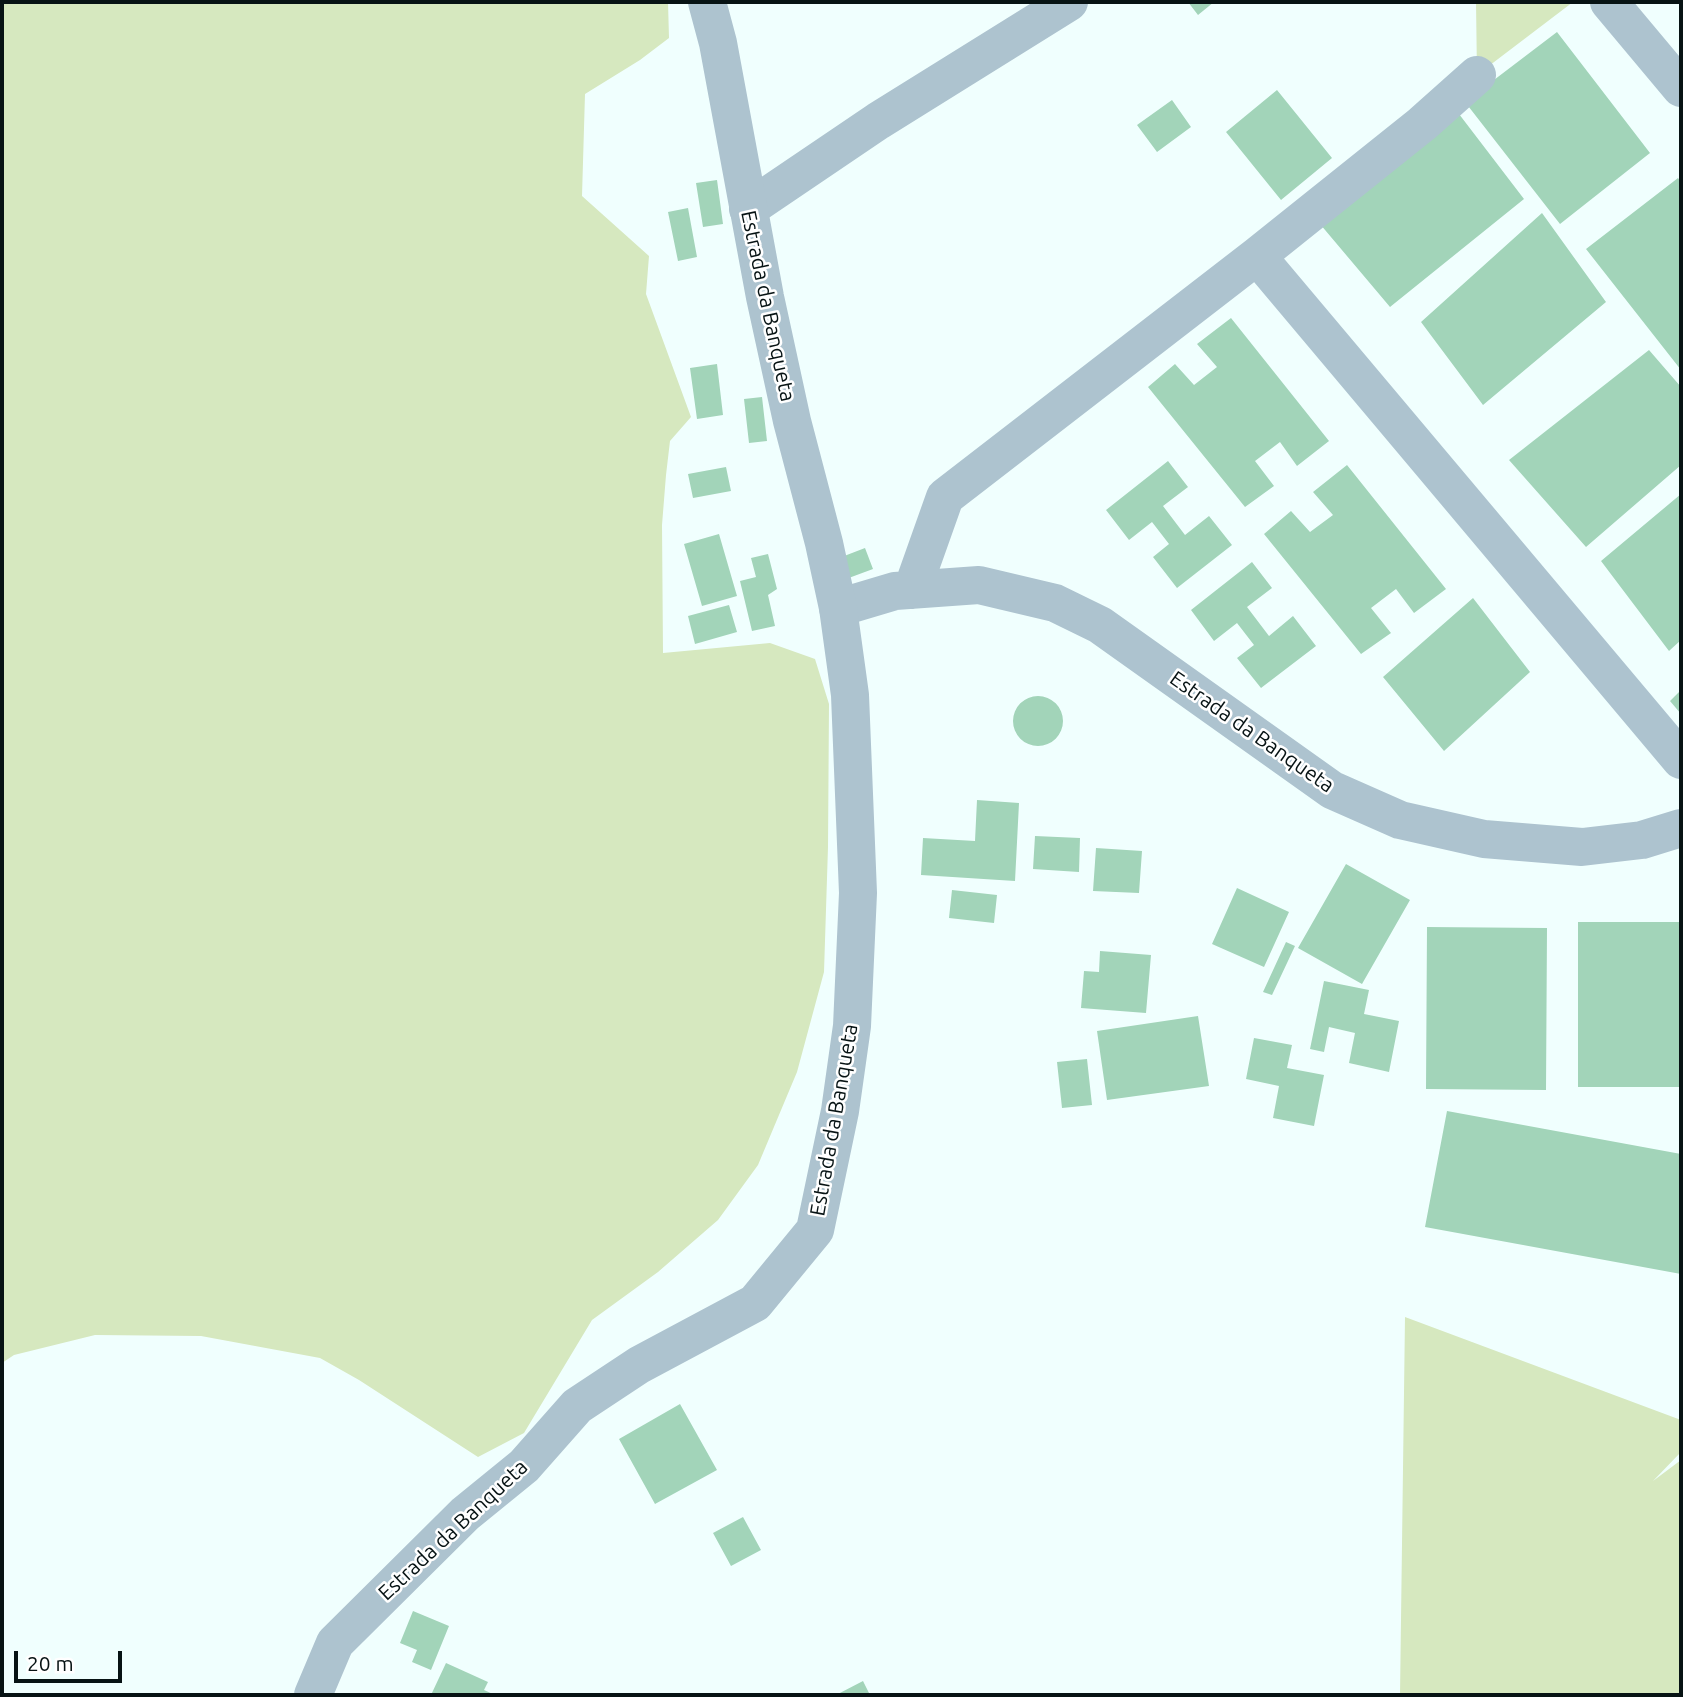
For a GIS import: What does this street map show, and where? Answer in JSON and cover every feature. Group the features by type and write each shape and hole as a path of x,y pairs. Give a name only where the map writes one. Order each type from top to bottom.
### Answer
{"street":[{"name":"Estrada da Banqueta","path":"313,1695 335,1643 465,1514 524,1466 577,1406 639,1365 755,1303 815,1230 840,1111 852,1026 858,893 850,695 838,608 789,409 765,297 718,43 707,2"},
{"path":"748,209 878,121 1069,2"},
{"path":"1609,2 1681,88"},
{"path":"912,590 945,497 1257,256 1422,124 1477,75"},
{"path":"1257,256 1681,760"},
{"name":"Estrada da Banqueta","path":"838,608 895,591 979,585 1055,603 1100,625 1332,790 1400,820 1484,839 1582,847 1642,840 1681,828"}],"green space":[{"path":"2,2 668,2 669,38 640,60 585,94 582,196 649,256 646,294 691,417 670,441 662,525 663,653 770,643 815,659 829,704 824,972 797,1072 758,1165 718,1220 658,1272 592,1320 524,1433 478,1457 320,1358 201,1336 95,1335 14,1355 2,1363"},
{"path":"1476,2 1573,2 1477,75"},
{"path":"1405,1317 1681,1420 1681,1452 1653,1481 1681,1460 1681,1695 1400,1695"}],"building":[{"path":"1188,2 1214,2 1198,15"},
{"path":"1557,32 1650,153 1560,224 1465,102"},
{"path":"1277,90 1332,158 1281,200 1226,132"},
{"path":"1172,100 1191,127 1157,152 1137,125"},
{"path":"1459,114 1524,199 1390,307 1320,224"},
{"path":"1678,178 1681,182 1681,370 1586,249"},
{"path":"717,180 723,224 703,227 696,183"},
{"path":"688,208 697,257 678,261 668,212"},
{"path":"1542,213 1606,302 1483,405 1421,322"},
{"path":"1231,318 1329,441 1297,466 1280,442 1255,461 1274,486 1245,507 1148,387 1175,364 1194,385 1217,367 1197,344"},
{"path":"1649,350 1681,387 1681,465 1586,547 1509,460"},
{"path":"717,364 723,415 697,419 690,368"},
{"path":"762,397 767,441 749,443 744,399"},
{"path":"1168,461 1188,487 1163,506 1185,535 1209,516 1232,545 1177,588 1153,557 1169,544 1152,522 1129,540 1106,510"},
{"path":"1347,465 1446,589 1414,613 1396,589 1371,608 1391,633 1361,654 1264,534 1291,511 1310,532 1333,515 1313,492"},
{"path":"726,467 731,491 693,498 688,474"},
{"path":"1681,494 1681,640 1669,651 1601,561"},
{"path":"719,534 737,596 702,606 684,544"},
{"path":"865,548 873,569 846,579 839,558"},
{"path":"768,554 777,589 768,595 775,626 752,631 740,581 756,577 751,558"},
{"path":"1252,562 1272,588 1247,607 1269,636 1293,616 1316,646 1261,688 1237,658 1254,645 1237,623 1214,641 1191,610"},
{"path":"1473,598 1530,672 1444,751 1383,677"},
{"path":"729,605 737,632 695,644 688,616"},
{"path":"1681,690 1681,714 1670,701"},
{"path":"1038,696 1055,704 1063,721 1055,738 1038,746 1021,738 1013,721 1021,704"},
{"path":"977,800 1019,803 1015,881 921,875 923,838 975,841"},
{"path":"1035,836 1080,838 1079,872 1033,869"},
{"path":"1096,848 1142,851 1139,893 1093,891"},
{"path":"1346,864 1410,900 1362,984 1298,948"},
{"path":"1237,888 1289,912 1264,967 1212,944"},
{"path":"952,890 997,895 994,923 949,918"},
{"path":"1578,922 1681,922 1681,1087 1578,1087"},
{"path":"1427,927 1547,928 1546,1090 1426,1089"},
{"path":"1286,942 1295,946 1272,995 1263,992"},
{"path":"1100,951 1151,955 1146,1013 1081,1008 1084,971 1099,972"},
{"path":"1324,981 1369,990 1364,1014 1399,1021 1389,1072 1349,1063 1355,1033 1329,1027 1324,1052 1310,1049"},
{"path":"1198,1016 1209,1086 1107,1100 1097,1031"},
{"path":"1254,1038 1292,1045 1287,1068 1324,1075 1314,1126 1273,1118 1279,1086 1246,1079"},
{"path":"1087,1059 1092,1105 1062,1108 1057,1062"},
{"path":"1447,1111 1681,1154 1681,1274 1425,1227"},
{"path":"680,1404 717,1470 655,1504 619,1439"},
{"path":"743,1517 761,1550 731,1566 713,1533"},
{"path":"413,1611 449,1626 431,1670 412,1662 417,1650 400,1643"},
{"path":"446,1663 488,1682 484,1690 495,1695 431,1695"},
{"path":"863,1681 870,1695 836,1695"}]}
